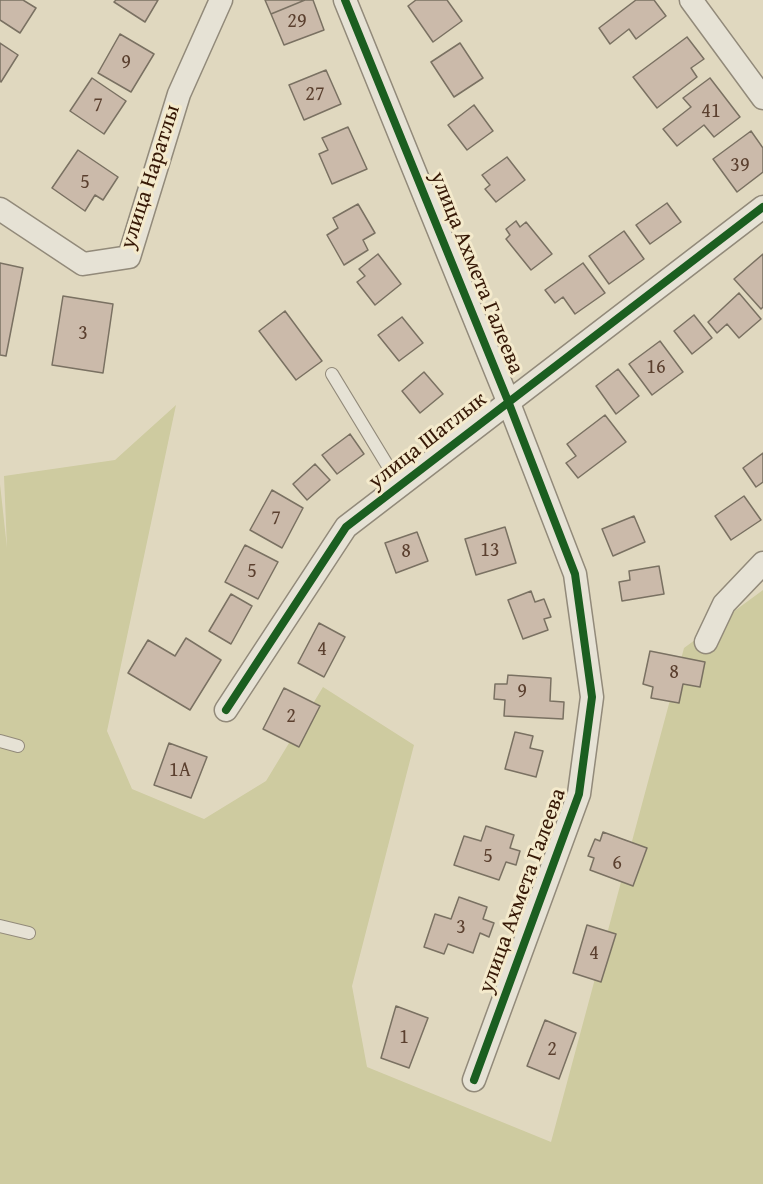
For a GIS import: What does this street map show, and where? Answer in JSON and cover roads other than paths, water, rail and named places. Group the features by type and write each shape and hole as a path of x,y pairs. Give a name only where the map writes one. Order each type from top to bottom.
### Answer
{"street":[{"name":"улица Наратлы","path":"0,209 83,264 129,257 179,94 221,0"},
{"name":"улица Ахмета Галеева","path":"345,0 508,401 575,574 592,697 579,794 474,1080"},
{"path":"691,0 763,98"},
{"name":"улица Шатлык","path":"226,710 346,527 763,207"},
{"path":"706,642 724,604 763,563"}],"lane":[{"path":"332,374 400,486"},
{"path":"0,741 18,746"},
{"path":"0,926 29,933"}]}
